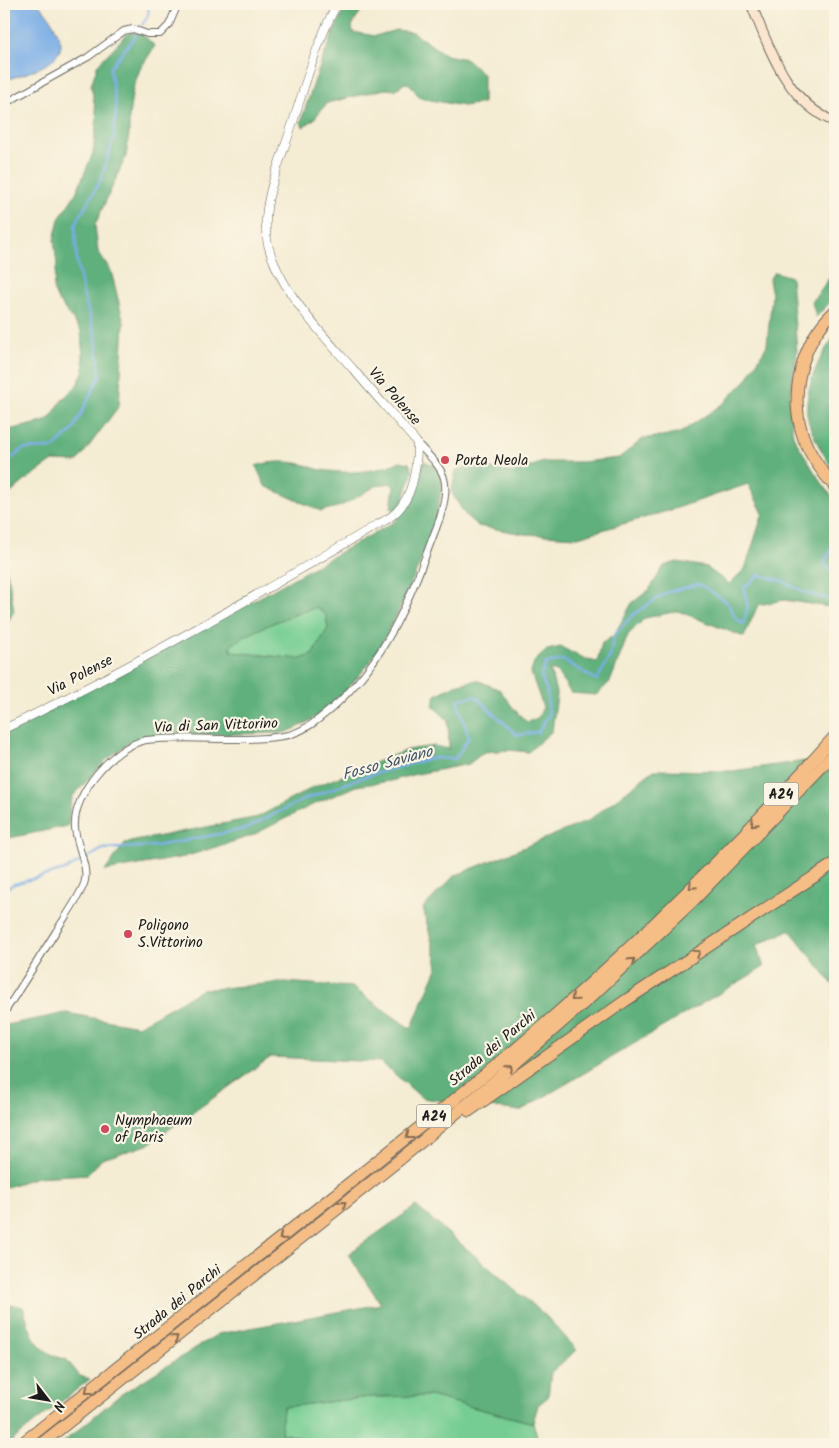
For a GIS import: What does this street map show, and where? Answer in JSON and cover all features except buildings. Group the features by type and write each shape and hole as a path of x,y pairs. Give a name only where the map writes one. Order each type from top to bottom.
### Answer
{"highway":[{"path":"835,311 818,330 808,349 800,371 797,393 799,422 806,443 816,462 835,487"},
{"name":"Strada dei Parchi","path":"42,1444 495,1081 615,976 665,929 835,736"},
{"name":"Strada dei Parchi","path":"21,1444 500,1062 614,962 731,855 835,753"},
{"path":"398,1160 625,1001 835,863"}],"main road":[{"path":"751,4 776,62 793,91 815,112 835,122"}],"street":[{"path":"4,104 88,57 127,30 133,29 160,34 169,25 178,4"},
{"name":"Via Polense","path":"4,729 80,691 243,603 392,516 400,507 412,484 416,468 417,443 301,308 277,268 266,237 266,215 273,185 316,51 337,4"},
{"name":"Via di San Vittorino","path":"4,1013 74,903 84,883 86,874 75,822 77,807 98,772 128,746 139,741 154,739 262,738 291,734 305,729 340,701 363,677 389,639 400,618 442,511 445,490 443,473 439,466 417,443"}],"green space":[{"path":"347,4 365,4 352,26 353,32 375,36 396,30 412,32 446,55 467,59 483,74 483,103 463,106 420,98 410,84 405,83 395,90 385,89 327,103 313,120 303,127 301,122 316,77"},
{"path":"134,32 143,35 155,46 140,69 133,88 126,156 95,225 98,251 111,271 124,323 119,406 77,462 53,461 27,479 4,499 4,431 43,422 51,417 62,400 77,385 84,370 81,331 58,300 53,289 57,264 54,240 59,219 76,193 93,153 97,118 91,85 98,64 127,34"},
{"path":"835,270 835,297 816,317 812,302"},
{"path":"774,272 791,277 797,352 789,402 793,436 815,473 835,501 835,601 830,607 784,600 758,605 744,637 678,611 645,618 628,635 610,682 596,695 571,693 557,672 550,670 557,696 552,731 528,752 509,750 484,752 469,764 391,781 356,786 310,806 251,836 184,857 105,871 125,843 258,817 314,787 407,750 434,746 449,749 448,720 433,706 436,695 455,685 477,680 500,690 514,709 527,722 538,718 543,707 531,673 534,662 547,650 561,647 584,659 597,662 602,643 614,635 632,603 649,590 664,566 677,562 706,567 729,584 745,569 763,513 748,484 671,510 578,537 524,534 478,526 466,516 451,492 456,471 469,465 514,473 543,462 582,462 619,458 643,439 680,433 724,403 747,379 767,345 772,294 769,280"},
{"path":"835,336 835,472 822,452 811,429 808,421 807,404 814,372"},
{"path":"400,461 409,463 413,471 403,501 396,510 391,508 394,486 390,483 376,486 341,506 321,511 265,486 256,466 273,462 291,462 321,470 361,472 381,468"},
{"path":"424,461 430,463 438,471 441,491 429,540 405,597 381,645 372,659 334,703 310,721 283,733 154,736 131,741 106,760 73,796 68,826 4,839 4,732 253,601 394,522 409,501","holes":["317,607 326,615 328,628 312,655 300,659 232,652 230,646 261,628 283,619"]},
{"path":"4,562 14,611 4,629"},
{"path":"317,607 326,615 328,628 312,655 300,659 232,652 230,646 261,628"},
{"path":"835,757 835,987 790,930 756,945 764,967 520,1111 422,1098 381,1062 271,1057 147,1145 102,1159 88,1174 37,1177 4,1188 4,1028 6,1025 66,1013 138,1026 201,990 285,982 352,987 411,1029 438,966 423,908 454,876 588,821 654,770 732,771"},
{"path":"416,1206 546,1316 577,1350 551,1372 548,1397 538,1405 533,1423 430,1396 370,1397 283,1407 281,1433 330,1444 61,1444 120,1395 218,1334 381,1304 348,1254"},
{"path":"15,1305 23,1307 29,1326 43,1348 53,1355 66,1359 80,1376 90,1379 8,1444 4,1444 4,1306"},
{"path":"430,1396 533,1423 539,1444 330,1444 281,1433 283,1407 370,1397"}],"water":[{"path":"4,4 37,4 51,20 61,43 60,51 48,63 30,72 4,81"}],"waterway":[{"path":"142,25 148,16 149,4"},
{"path":"4,465 23,449 53,448 73,430 100,376 96,338 84,297 77,262 75,225 101,179 114,138 116,107 110,68 136,35"},
{"name":"Fosso Saviano","path":"835,549 832,549 824,562 835,577"},
{"name":"Fosso Saviano","path":"4,890 14,884 65,870 103,849 156,846 245,829 303,800 360,778 432,758 455,759 469,737 457,700 475,696 517,735 538,732 549,714 547,692 541,676 546,663 563,660 597,680 610,656 614,635 634,614 667,592 699,584 727,602 736,619 743,624 748,608 744,588 759,575 782,581 806,593 835,601"}],"place":[{"name":"Porta Neola","path":"445,460"},
{"name":"Poligono S.Vittorino","path":"128,934"},
{"name":"Nymphaeum of Paris","path":"105,1129"}]}
